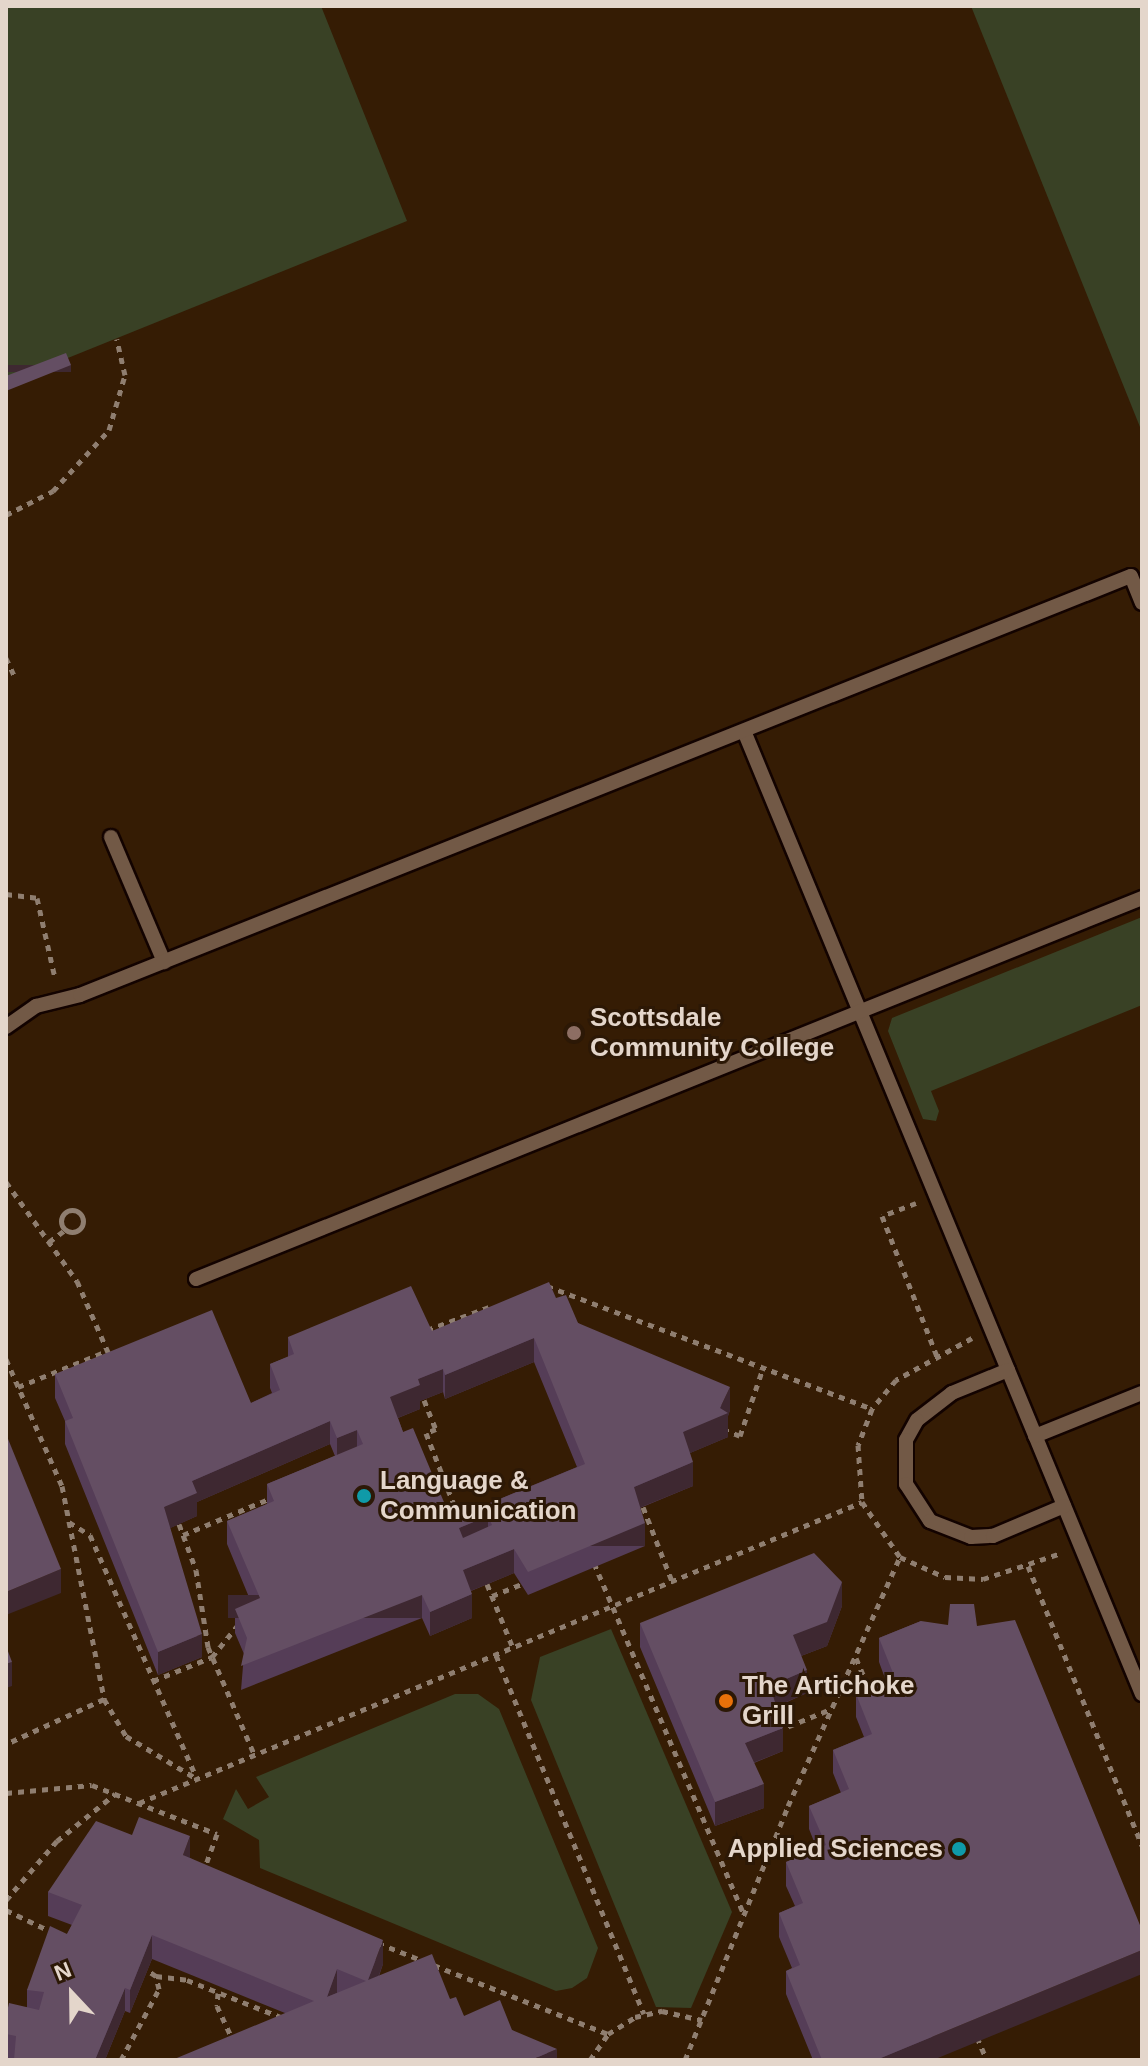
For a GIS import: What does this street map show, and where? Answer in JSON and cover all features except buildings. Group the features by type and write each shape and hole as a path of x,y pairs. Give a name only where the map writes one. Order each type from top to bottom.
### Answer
{"lane":[{"path":"6,1027 36,1006 59,1001 164,962 1131,576 1142,603"},
{"path":"744,731 1142,1694"},
{"path":"111,837 164,962"},
{"path":"196,1279 1142,898"},
{"path":"1008,1370 942,1398 917,1420 903,1462 906,1484 930,1521 971,1537 993,1536 1064,1506"},
{"path":"1035,1436 1142,1393"}],"path":[{"path":"6,515 53,491 109,430 125,375 117,339"},
{"path":"6,658 14,675"},
{"path":"6,894 13,899 37,898 59,1001"},
{"path":"6,1182 77,1281 117,1373"},
{"path":"936,1196 882,1216 937,1356"},
{"path":"49,1242 65,1230 79,1230 82,1215 72,1210 63,1215 65,1230"},
{"path":"533,1291 547,1286 872,1409"},
{"path":"421,1332 505,1301"},
{"path":"18,1387 107,1351"},
{"path":"6,1359 62,1486 104,1699 126,1736 197,1779"},
{"path":"722,1429 740,1436 763,1368"},
{"path":"413,1439 436,1429 424,1400"},
{"path":"426,1433 462,1525"},
{"path":"183,1535 278,1495"},
{"path":"139,1803 862,1502"},
{"path":"643,1507 672,1581"},
{"path":"454,1528 476,1520"},
{"path":"69,1522 94,1543 197,1779"},
{"path":"179,1524 196,1570 212,1657 255,1756"},
{"path":"94,1543 103,1538"},
{"path":"591,1556 744,1916"},
{"path":"685,2060 832,1708 900,1557"},
{"path":"1028,1565 1142,1846"},
{"path":"492,1596 534,1579"},
{"path":"487,1584 513,1648"},
{"path":"153,1681 212,1657 227,1642 230,1630 249,1617"},
{"path":"496,1655 644,2014"},
{"path":"855,1656 877,1708"},
{"path":"6,1744 104,1699"},
{"path":"777,1731 832,1708"},
{"path":"6,1793 92,1785 217,1834 202,1873 217,1879"},
{"path":"6,1900 57,1841 116,1794"},
{"path":"6,1910 63,1937"},
{"path":"375,1941 608,2034"},
{"path":"428,1973 441,1967"},
{"path":"147,1970 156,1976 172,1975 294,2022"},
{"path":"121,2060 159,1989 156,1976"},
{"path":"218,1993 217,2006 238,2052"},
{"path":"590,2060 608,2034 644,2014 676,2012 702,2020"},
{"path":"962,2038 977,2032 987,2060"}],"shaded area":[{"name":"Scottsdale Community College","path":"6,6 1142,6 1142,2060 6,2060"}],"green space":[{"path":"6,6 321,6 407,221 6,383"},
{"path":"971,6 1142,6 1142,432"},
{"path":"1142,917 1142,1005 931,1091 939,1111 936,1121 923,1119 888,1031 892,1018"},
{"path":"611,1629 732,1912 691,2008 656,2007 531,1700 540,1657"},
{"path":"455,1694 478,1694 499,1709 598,1948 587,1978 572,1988 556,1991 260,1868 259,1840 223,1819 236,1789 248,1809 269,1797 256,1777"}],"place":[{"name":"Scottsdale Community College","path":"574,1033"},
{"name":"Language & Communication","path":"364,1496"},
{"name":"The Artichoke Grill","path":"726,1701"},
{"name":"Applied Sciences","path":"959,1849"}]}
